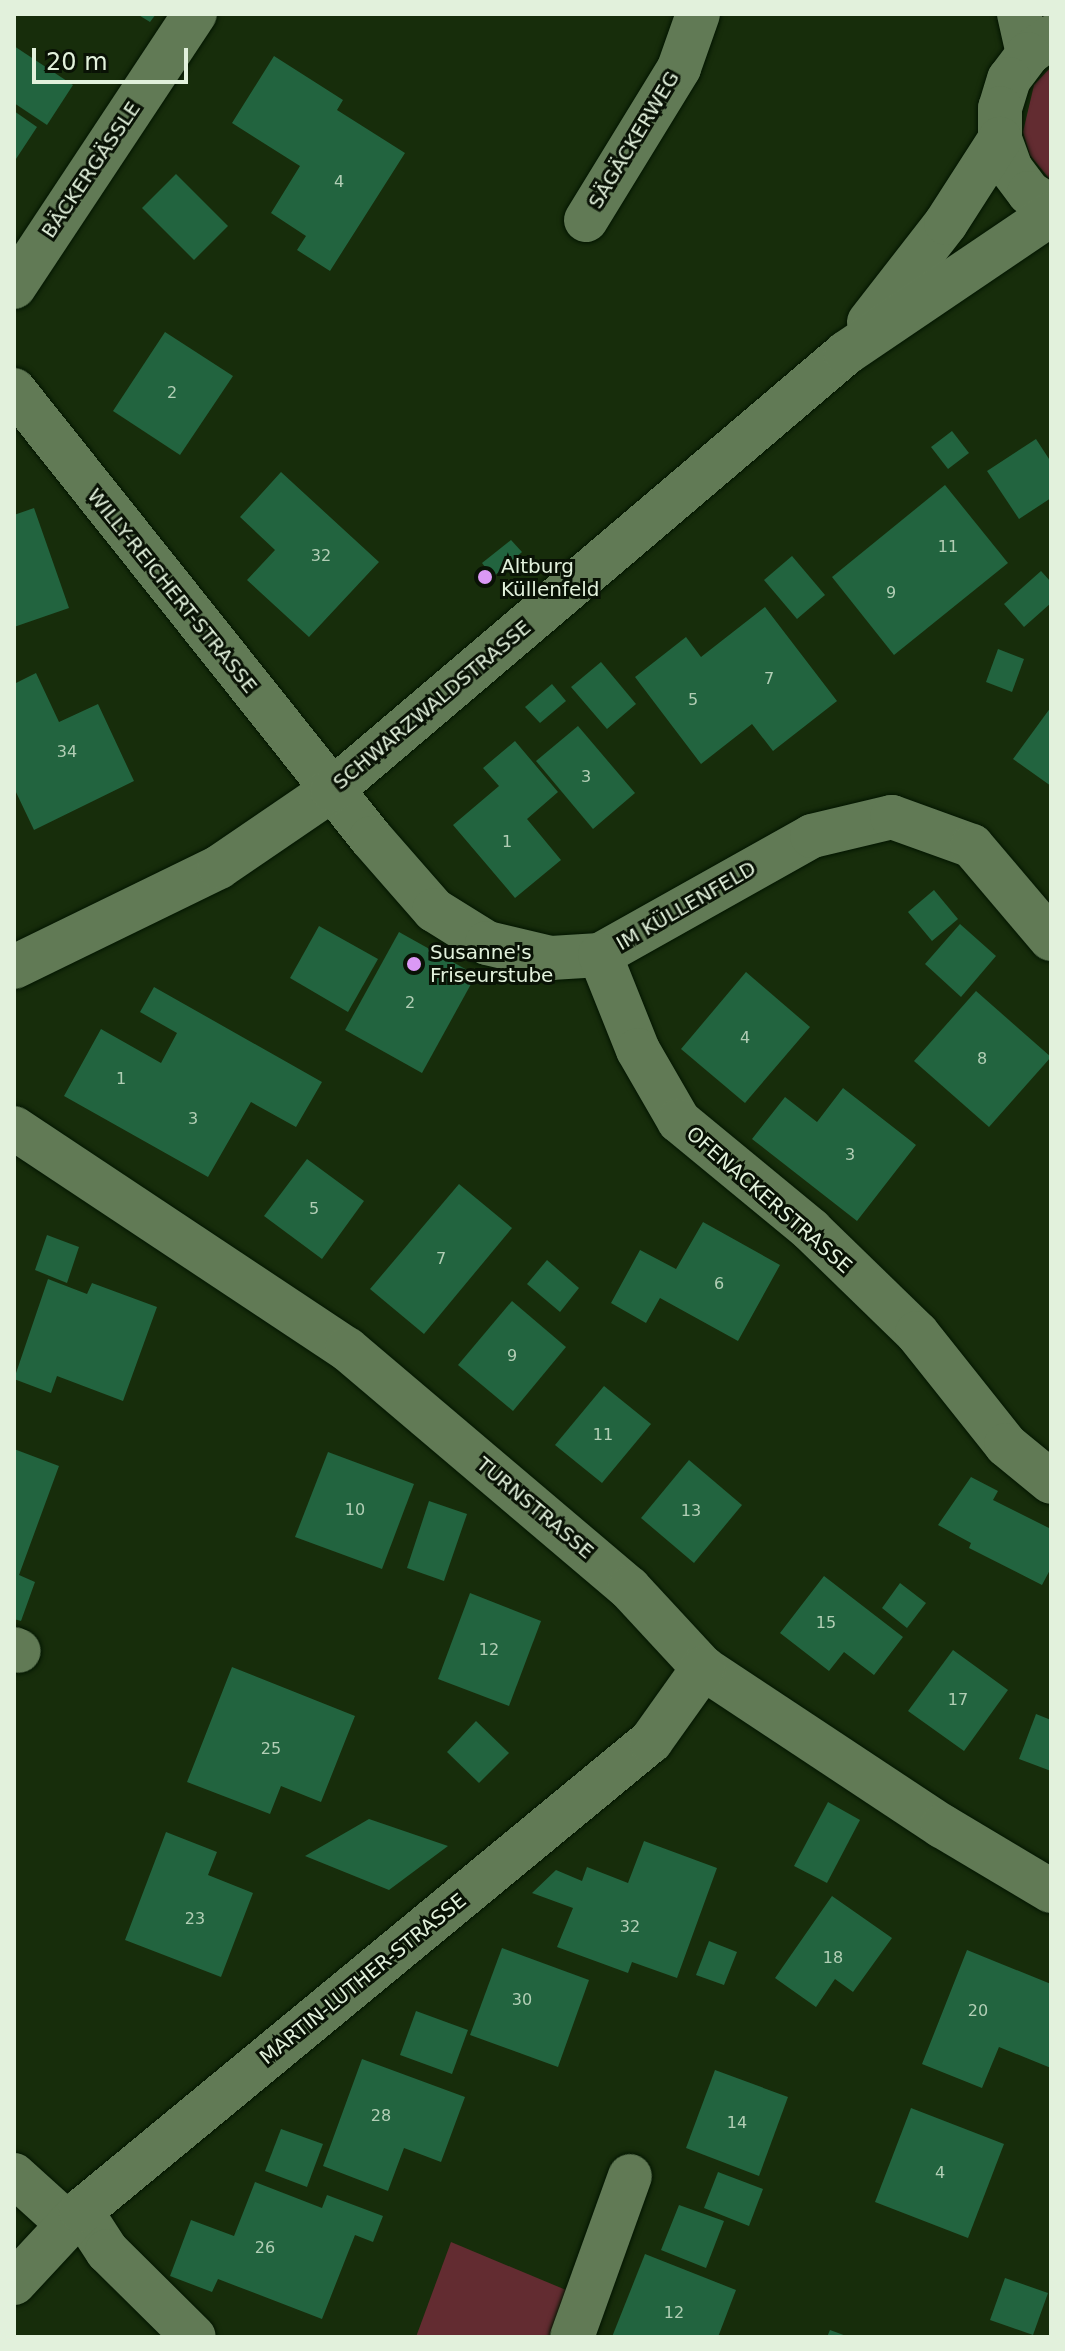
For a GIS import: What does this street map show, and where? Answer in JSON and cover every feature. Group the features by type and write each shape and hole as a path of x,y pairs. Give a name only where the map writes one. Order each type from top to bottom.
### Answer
{"street":[{"name":"BÄCKERGÄSSLE","path":"14,287 195,14"},
{"name":"SÄGÄCKERWEG","path":"586,220 679,68 698,14"},
{"path":"1033,35 1009,79 1000,108 1000,139 1011,169 1029,193 1051,207"},
{"name":"SCHWARZWALDSTRASSE","path":"846,353 946,223 1000,139"},
{"name":"SCHWARZWALDSTRASSE","path":"14,967 219,867 332,790 846,353 1051,214"},
{"name":"WILLY-REICHERT-STRASSE","path":"14,390 28,438 332,790"},
{"name":"IM KÜLLENFELD","path":"332,790 434,910 487,943 551,958 600,955 812,836 892,817 972,846 1020,896 1051,939"},
{"name":"OFENACKERSTRASSE","path":"600,955 638,1050 679,1121 811,1230 917,1333 1006,1445 1051,1482"},
{"name":"TURNSTRASSE","path":"14,1128 347,1349 629,1588 703,1668 942,1826 1051,1891"},
{"name":"MARTIN-LUTHER-STRASSE","path":"14,2283 74,2217 651,1741 703,1668"},
{"path":"14,2175 74,2217 194,2337"},
{"path":"572,2337 630,2176"}],"shaded area":[{"path":"1051,67 1051,181 1030,155 1023,132 1034,85"},
{"path":"451,2242 566,2290 549,2337 416,2337"}],"building":[{"path":"137,14 156,14 150,22"},
{"path":"14,46 73,85 47,125 14,103"},
{"path":"274,56 343,100 337,110 405,153 330,271 297,250 306,236 271,213 300,166 232,123"},
{"path":"14,111 37,127 14,162"},
{"path":"176,174 228,226 194,260 142,208"},
{"path":"165,332 233,376 180,455 113,411"},
{"path":"952,431 969,453 948,469 931,447"},
{"path":"1036,439 1051,462 1051,498 1019,519 987,471"},
{"path":"281,472 379,562 309,637 247,580 275,550 240,517"},
{"path":"945,485 1008,563 894,655 832,577"},
{"path":"34,508 69,608 14,627 14,515"},
{"path":"511,540 522,552 493,577 482,563"},
{"path":"792,556 825,595 797,619 764,580"},
{"path":"1041,571 1051,582 1051,603 1024,627 1004,604"},
{"path":"765,607 837,701 773,751 752,724 701,764 635,677 686,637 701,657"},
{"path":"998,649 1024,659 1012,692 986,682"},
{"path":"601,662 636,704 607,729 571,687"},
{"path":"36,673 59,722 98,704 134,781 34,830 14,788 14,684"},
{"path":"552,684 566,701 540,723 525,707"},
{"path":"1051,707 1051,786 1013,759"},
{"path":"578,726 635,793 593,829 536,761"},
{"path":"515,741 558,792 527,819 561,860 515,898 453,825 499,786 483,768"},
{"path":"934,890 958,919 932,941 908,912"},
{"path":"960,924 996,956 961,997 925,964"},
{"path":"319,926 378,959 348,1012 290,978"},
{"path":"399,932 476,975 422,1073 345,1030"},
{"path":"746,972 810,1027 745,1103 681,1049"},
{"path":"154,987 322,1082 296,1127 251,1102 208,1177 64,1096 101,1029 161,1063 177,1033 140,1012"},
{"path":"976,991 1051,1057 989,1127 914,1061"},
{"path":"843,1088 916,1145 857,1221 752,1139 785,1097 817,1122"},
{"path":"307,1159 364,1201 322,1259 264,1216"},
{"path":"459,1184 512,1228 424,1334 370,1289"},
{"path":"703,1222 780,1265 738,1341 660,1298 646,1323 611,1303 640,1250 676,1269"},
{"path":"47,1235 79,1247 67,1283 35,1270"},
{"path":"547,1260 579,1288 560,1312 527,1284"},
{"path":"48,1279 87,1294 92,1283 157,1307 123,1401 57,1376 51,1393 14,1379"},
{"path":"512,1301 566,1347 513,1411 458,1365"},
{"path":"604,1386 651,1424 602,1483 555,1445"},
{"path":"14,1449 59,1466 19,1575 35,1582 21,1621 14,1619"},
{"path":"328,1452 414,1484 382,1569 295,1537"},
{"path":"689,1460 742,1505 694,1563 641,1518"},
{"path":"971,1477 998,1491 993,1500 1051,1529 1051,1568 1042,1585 969,1548 971,1543 938,1525"},
{"path":"429,1501 467,1514 444,1581 407,1568"},
{"path":"824,1576 903,1637 874,1675 844,1652 829,1671 780,1633"},
{"path":"900,1583 926,1603 907,1628 882,1608"},
{"path":"470,1593 541,1621 509,1706 438,1679"},
{"path":"953,1650 1008,1690 964,1751 908,1711"},
{"path":"232,1667 355,1716 321,1802 281,1786 270,1814 187,1782"},
{"path":"1036,1714 1051,1720 1051,1771 1019,1759"},
{"path":"476,1721 509,1753 479,1783 447,1752"},
{"path":"828,1802 860,1820 827,1883 794,1866"},
{"path":"369,1819 448,1846 389,1890 305,1856"},
{"path":"166,1832 217,1852 208,1875 253,1893 221,1977 125,1940"},
{"path":"644,1841 717,1868 677,1978 632,1962 628,1973 557,1947 573,1908 532,1893 556,1870 582,1881 587,1867 628,1883"},
{"path":"832,1896 892,1938 853,1992 835,1979 816,2007 775,1978"},
{"path":"709,1941 737,1952 724,1985 696,1975"},
{"path":"502,1948 589,1980 558,2067 470,2035"},
{"path":"967,1950 1051,1984 1051,2068 999,2047 982,2088 922,2064"},
{"path":"416,2011 468,2030 452,2074 400,2055"},
{"path":"362,2059 465,2097 441,2162 404,2148 388,2191 323,2166"},
{"path":"715,2070 788,2097 759,2176 686,2148"},
{"path":"911,2108 1004,2144 968,2238 875,2202"},
{"path":"281,2129 323,2144 307,2187 265,2171"},
{"path":"718,2172 763,2189 749,2226 704,2208"},
{"path":"255,2182 322,2208 327,2195 383,2216 373,2242 355,2235 322,2319 218,2279 212,2292 170,2276 191,2220 234,2236"},
{"path":"679,2205 724,2221 706,2268 661,2250"},
{"path":"645,2254 736,2290 718,2337 612,2337"},
{"path":"1005,2278 1048,2293 1033,2335 990,2320"},
{"path":"830,2330 849,2337 827,2337"}],"place":[{"name":"Altburg Küllenfeld","path":"485,577"},
{"name":"Susanne's Friseurstube","path":"414,964"}]}
